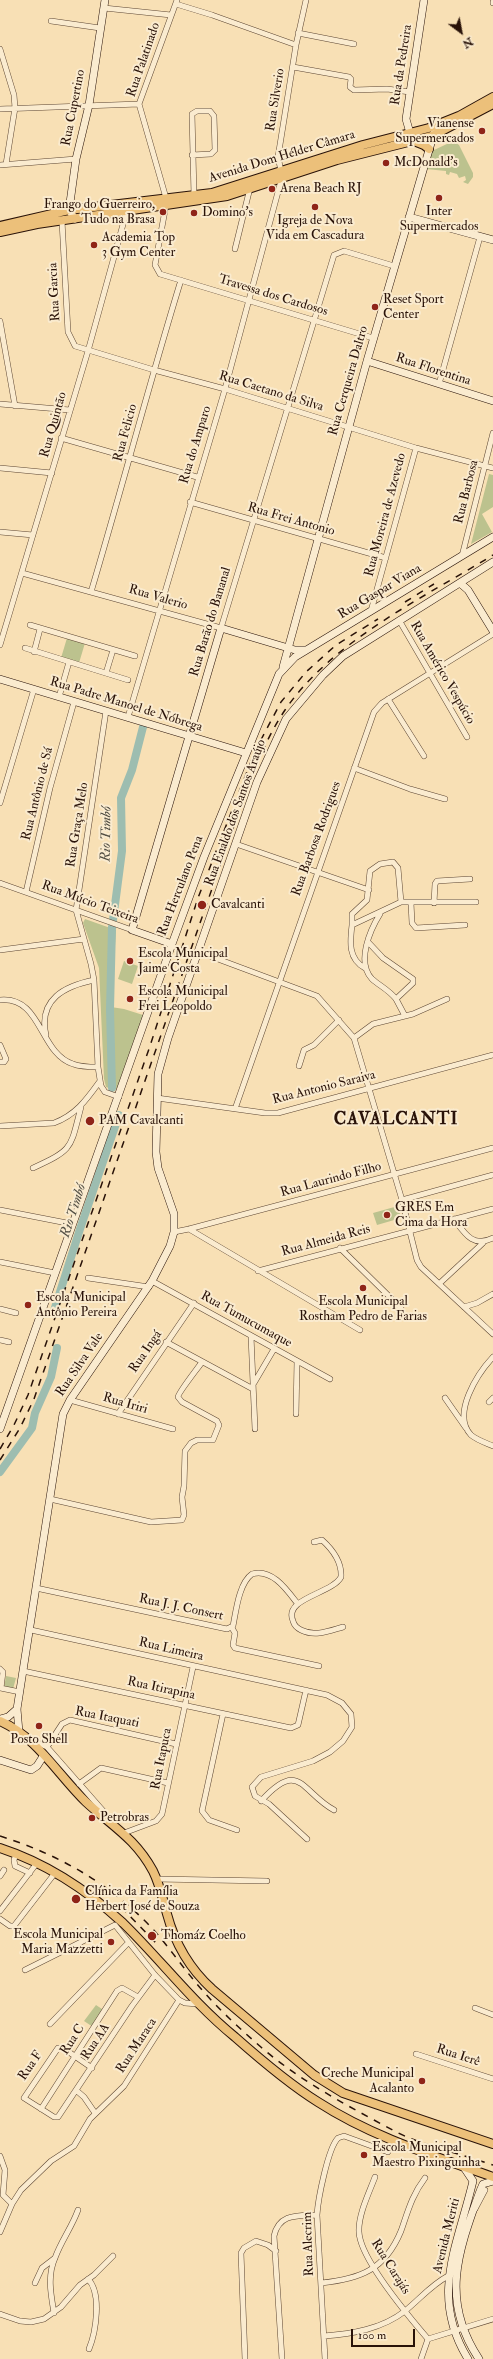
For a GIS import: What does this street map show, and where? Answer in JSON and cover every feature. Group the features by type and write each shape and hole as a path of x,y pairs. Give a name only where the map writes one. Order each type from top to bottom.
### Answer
{"main road":[{"name":"Rua Cupertino","path":"69,210 76,159 89,105 105,0"},
{"name":"Rua da Pedreira","path":"410,133 406,124 424,0"},
{"name":"Avenida Dom Hélder Câmara","path":"0,226 69,210 218,198 250,188 281,174 363,145 439,124 493,97"},
{"name":"Avenida Dom Hélder Câmara","path":"0,232 127,210 218,191 414,141 432,136 493,104"},
{"name":"Rua Cerqueira Daltro","path":"282,670 373,338 432,136 439,124"},
{"path":"414,141 424,144 428,149"},
{"path":"69,210 75,219"},
{"path":"409,217 493,240"},
{"name":"Rua Florentina","path":"367,361 493,401"},
{"name":"Rua Gaspar Viana","path":"282,670 307,650 493,537"},
{"name":"Rua Enaldo dos Santos Araújo","path":"157,1098 157,1080 161,1062 198,952 257,782 286,719 322,675 343,656 398,620 493,562"},
{"path":"470,592 472,575"},
{"path":"460,583 470,592 493,631"},
{"name":"Rua Valerio","path":"221,628 288,647"},
{"name":"Rua Barão do Bananal","path":"132,930 221,628"},
{"path":"288,647 307,650"},
{"name":"Rua Herculano Pena","path":"1,1426 72,1224 119,1097 172,944 246,753 282,670"},
{"name":"Rua Padre Manoel de Nóbrega","path":"0,679 246,753"},
{"name":"Rua Múcio Teixeira","path":"132,930 172,944"},
{"name":"Rua Silva Vale","path":"19,1732 17,1709 31,1630 62,1418 70,1400 150,1284 167,1256 174,1232 172,1206 156,1162 157,1098"},
{"path":"0,1720 8,1718 17,1709"},
{"path":"0,1720 27,1738 85,1801 115,1824 140,1852 156,1878 176,1942 191,1967 212,1989 314,2075 343,2093 492,2142"},
{"path":"1,1762 30,1770 38,1766 44,1755"},
{"path":"0,1848 37,1863 84,1890 122,1923 198,2004 234,2037 318,2102 370,2130 414,2149 493,2177"},
{"path":"463,2166 473,2181 478,2180 484,2187 493,2181"},
{"name":"Avenida Meriti","path":"468,2359 455,2331 449,2304 448,2276 453,2250 473,2181"},
{"name":"Avenida Meriti","path":"479,2359 463,2329 455,2290 455,2275 472,2213 484,2187"}],"street":[{"name":"Rua Silverio","path":"281,174 278,157 298,33 306,0"},
{"path":"176,2 296,45"},
{"name":"Rua Palatinado","path":"166,201 140,104 176,2"},
{"path":"104,8 171,15"},
{"path":"51,21 100,28"},
{"path":"298,33 354,44"},
{"path":"0,48 14,95 15,108 3,165 76,159"},
{"path":"293,67 349,77 351,80 350,87 354,90 387,89 410,92"},
{"path":"0,109 140,104"},
{"path":"192,155 211,154 215,150 214,116 210,111 197,111 192,114 192,155 194,195"},
{"name":"Rua do Amparo","path":"128,717 190,502 225,389 281,174"},
{"path":"234,249 250,188"},
{"name":"Travessa dos Cardosos","path":"166,201 155,265 157,271 165,277 181,280 373,338"},
{"name":"Rua Quintão","path":"0,645 88,351 127,210"},
{"name":"Rua Garcia","path":"62,221 68,332 72,343 88,351"},
{"path":"439,384 480,237"},
{"name":"Rua Barão do Bananal","path":"221,628 334,255 337,252 347,252 394,266"},
{"name":"Rua Felicio","path":"91,592 181,280"},
{"path":"0,321 15,406"},
{"name":"Rua Caetano da Silva","path":"88,351 225,389 416,448 493,468"},
{"path":"0,404 70,410"},
{"name":"Rua Barbosa","path":"462,556 493,433"},
{"path":"61,438 198,477"},
{"name":"Rua Moreira de Azevedo","path":"371,611 416,448"},
{"path":"0,468 52,473"},
{"name":"Rua Frei Antonio","path":"190,502 386,558"},
{"path":"0,532 33,535"},
{"name":"Rua Valerio","path":"22,573 221,628"},
{"name":"Rua Américo Vespúcio","path":"398,620 467,737"},
{"path":"30,626 135,656"},
{"path":"34,652 40,629"},
{"name":"Rua Barbosa Rodrigues","path":"236,1109 316,872 374,712 388,699 493,634"},
{"path":"25,648 128,680"},
{"path":"106,673 113,650"},
{"path":"59,697 69,662"},
{"path":"0,803 34,689"},
{"path":"388,699 424,756"},
{"name":"Rua Antônio de Sá","path":"26,892 50,788 74,702"},
{"name":"Rua Graça Melo","path":"100,1080 98,1067 94,980 76,910 106,711"},
{"path":"354,768 410,789 445,799"},
{"path":"236,844 369,890"},
{"path":"401,902 398,868 393,862 380,864 370,871 367,900 352,914 350,944 352,953 360,965 365,968 371,978 388,989 396,999 405,1016"},
{"path":"434,903 435,884 437,881 470,879"},
{"name":"Rua Múcio Teixeira","path":"0,883 132,930"},
{"path":"352,925 381,913 401,902 476,902"},
{"path":"411,903 412,923 416,928 465,925"},
{"path":"365,968 368,942 381,913"},
{"path":"0,950 84,939"},
{"path":"368,942 382,958 413,979 413,983 396,999"},
{"path":"198,952 317,996 354,1038 370,1088 420,1267 440,1283 493,1334"},
{"path":"46,1036 45,1018 49,1006 58,994 69,986 94,980"},
{"path":"354,1038 373,1024 405,1016 447,999"},
{"path":"0,1000 11,1000 24,1006 56,1052 64,1059 73,1064 98,1067"},
{"path":"299,1066 304,1050 314,1045 339,1020"},
{"path":"0,1045 6,1059 4,1062 0,1062"},
{"name":"Rua Antonio Saraiva","path":"157,1098 278,1113 493,1055"},
{"path":"100,1080 105,1092 119,1097"},
{"path":"33,1168 65,1152 72,1139 81,1107 100,1080"},
{"path":"0,1126 54,1123 62,1120 81,1107"},
{"name":"Rua Laurindo Filho","path":"174,1232 189,1230 493,1148"},
{"path":"402,1200 493,1175"},
{"name":"Rua Almeida Reis","path":"258,1271 340,1248 493,1209"},
{"path":"0,1210 72,1224"},
{"path":"454,1219 468,1237 478,1243 483,1243"},
{"path":"189,1230 360,1330"},
{"path":"440,1283 483,1243 493,1238"},
{"path":"340,1248 401,1308"},
{"path":"0,1262 55,1273"},
{"name":"Rua Tumucumaque","path":"88,1278 150,1284 194,1303 330,1379"},
{"path":"464,1307 477,1303 493,1294"},
{"name":"Rua Ingá","path":"118,1414 194,1303"},
{"path":"0,1309 16,1313"},
{"path":"251,1336 255,1429"},
{"path":"0,1340 9,1342"},
{"path":"166,1342 202,1362 253,1387"},
{"path":"253,1387 274,1349"},
{"path":"466,1428 465,1406 471,1389 480,1371 493,1357"},
{"path":"296,1361 296,1414"},
{"path":"50,1499 138,1520 151,1522 179,1522 184,1515 182,1497 186,1451 190,1443 197,1440 209,1442 213,1440 219,1426 217,1420 182,1402 177,1394 191,1379 202,1362"},
{"path":"445,1398 475,1438 493,1446"},
{"name":"Rua Iriri","path":"70,1400 173,1429"},
{"path":"314,1542 322,1540 331,1549 340,1564 341,1577 328,1589 297,1603 293,1609 292,1618 301,1630 316,1634 343,1627"},
{"name":"Rua J. J. Consert","path":"36,1588 221,1628 232,1628 246,1581 252,1574 267,1575 278,1581 297,1603"},
{"path":"232,1628 235,1633 233,1645 235,1648 319,1666"},
{"name":"Rua Limeira","path":"31,1630 193,1667 306,1690 327,1695 342,1703 351,1714 353,1721 352,1727 343,1741 330,1752 313,1761 261,1776 254,1784 252,1790 255,1796 261,1801"},
{"name":"Rua Itapuca","path":"124,1833 160,1818 193,1667"},
{"path":"0,1669 3,1672 0,1688 20,1692"},
{"name":"Rua Itirapina","path":"23,1671 294,1728 299,1722 306,1690"},
{"path":"224,1714 202,1811 209,1820 236,1830"},
{"name":"Rua Itaquati","path":"47,1747 62,1724 70,1720 176,1744"},
{"path":"27,1738 47,1747 115,1824"},
{"path":"79,1784 100,1768 168,1783"},
{"path":"307,1838 268,1804 261,1801 279,1784 298,1781 307,1786 334,1810"},
{"path":"16,1854 14,1860 15,1866 30,1873"},
{"path":"0,1911 37,1863"},
{"path":"0,1876 4,1870"},
{"path":"0,1919 10,1926 15,1925 55,1873"},
{"path":"156,1878 267,1881"},
{"path":"25,1970 112,1925 117,1927 128,1943 155,1975 179,2000 185,2003 198,2004"},
{"path":"50,2024 128,1943"},
{"name":"Rua AA","path":"41,2109 54,2117 61,2114 138,1997 155,1975"},
{"name":"Rua C","path":"41,2109 117,1991 122,1988 138,1997"},
{"name":"Rua Maraca","path":"0,2232 12,2204 21,2190 46,2166 74,2146 95,2113 109,2102 124,2086 179,2000"},
{"path":"475,2008 493,2015"},
{"name":"Rua F","path":"41,2109 28,2102 24,2098 24,2095 56,2050 63,2048 76,2056"},
{"name":"Rua Ierê","path":"416,2054 493,2079"},
{"path":"76,2056 92,2068"},
{"path":"77,2091 84,2097 95,2113"},
{"name":"Rua Alecrim","path":"325,2359 318,2215 320,2192 333,2145 338,2138 344,2136 388,2152"},
{"path":"0,2156 5,2170 3,2195 12,2204"},
{"name":"Rua Carajás","path":"375,2177 362,2216 359,2232 363,2249 405,2311 428,2339"},
{"path":"321,2283 356,2278 375,2268 396,2241 412,2198 426,2178"},
{"path":"54,2314 50,2279 54,2258 78,2210"},
{"path":"282,2359 274,2236 280,2222 296,2216 318,2215"},
{"path":"245,2359 241,2253 244,2248 256,2241 262,2242 276,2251"},
{"path":"0,2314 20,2321 31,2322 44,2320 54,2314 80,2285 113,2256"},
{"path":"36,2283 42,2268 54,2258"},
{"path":"324,2336 369,2329 405,2311 435,2283 448,2276"},
{"path":"88,2279 94,2287 96,2325 89,2349"},
{"path":"421,2359 428,2339 493,2319"}],"green space":[{"path":"455,142 459,145 473,173 473,177 468,184 463,182 466,180 465,176 459,178 457,174 450,172 449,175 446,174 446,171 426,169 432,151 449,143"},
{"path":"489,474 493,475 493,507 482,514 492,532 471,544"},
{"path":"67,638 85,643 79,663 61,658"},
{"path":"85,919 116,930 111,1007 124,1009 143,1015 117,1088 114,1090 106,1087 104,1079 99,968 83,923"},
{"path":"124,961 138,966 132,984 118,979"},
{"name":"GRES Em Cima da Hora","path":"398,1206 401,1218 377,1225 373,1213"},
{"path":"6,1676 16,1678 13,1689 4,1687"},
{"path":"96,2005 105,2011 93,2027 84,2021"}],"waterway":[{"name":"Rio Timbó","path":"113,920 122,851 121,798 132,770 143,727"},
{"name":"Rio Timbó","path":"112,927 110,1009 112,1088"},
{"name":"Rio Timbó","path":"53,1314 119,1115"},
{"name":"Rio Timbó","path":"0,1472 32,1428 35,1413 51,1377 57,1348"}],"railway":[{"path":"0,1460 20,1428 34,1399 244,797 267,741 285,710 305,685 327,663 380,623 493,555"},
{"path":"405,602 434,584"},
{"path":"0,1449 14,1425 28,1395 150,1046 198,898 255,751 281,702 306,672 336,645 378,619"},
{"path":"0,1836 58,1859 94,1880 111,1892 150,1926 197,1984 228,2018 288,2069 345,2104 402,2135 493,2165"},
{"path":"121,1907 156,1943"}],"place":[{"name":"Vianense Supermercados","path":"482,131"},
{"name":"McDonald's","path":"386,163"},
{"name":"Arena Beach RJ","path":"272,189"},
{"name":"Inter Supermercados","path":"439,198"},
{"name":"Igreja de Nova Vida em Cascadura","path":"315,207"},
{"name":"Frango do Guerreiro, Tudo na Brasa","path":"163,212"},
{"name":"Domino's","path":"194,213"},
{"name":"Academia Top 3 Gym Center","path":"94,245"},
{"name":"Reset Sport Center","path":"375,307"},
{"name":"Cavalcanti","path":"202,905"},
{"name":"Escola Municipal Jaime Costa","path":"130,961"},
{"name":"Escola Municipal Frei Leopoldo","path":"130,999"},
{"name":"PAM Cavalcanti","path":"90,1121"},
{"name":"GRES Em Cima da Hora","path":"387,1215"},
{"name":"Escola Municipal Rostham Pedro de Farias","path":"363,1288"},
{"name":"Escola Municipal Antônio Pereira","path":"28,1305"},
{"name":"Posto Shell","path":"39,1726"},
{"name":"Petrobras","path":"92,1818"},
{"name":"Clínica da Família Herbert José de Souza","path":"76,1899"},
{"name":"Thomáz Coelho","path":"152,1936"},
{"name":"Escola Municipal Maria Mazzetti","path":"111,1942"},
{"name":"Creche Municipal Acalanto","path":"422,2081"},
{"name":"Escola Municipal Maestro Pixinguinha","path":"364,2155"}],"district":[{"name":"CAVALCANTI","path":"396,1120"}]}
